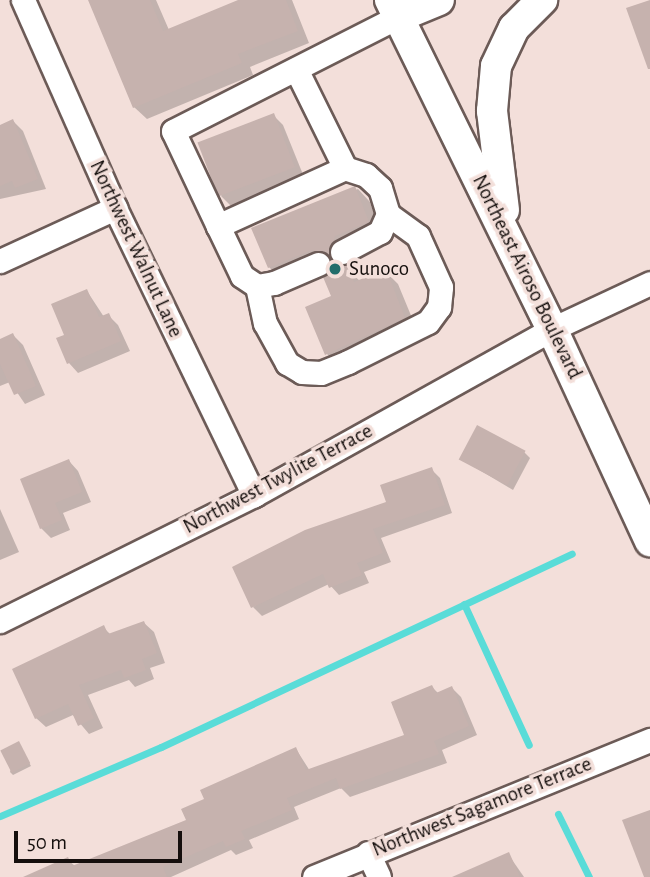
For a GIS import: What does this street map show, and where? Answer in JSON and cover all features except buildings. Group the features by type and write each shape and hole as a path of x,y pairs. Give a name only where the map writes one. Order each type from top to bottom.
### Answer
{"main road":[{"path":"395,8 439,0"},
{"path":"507,234 492,111 495,66 514,28 542,0"},
{"name":"Northeast Airoso Boulevard","path":"395,8 507,234 650,541"}],"street":[{"name":"Northwest Walnut Lane","path":"23,0 115,208 254,495"},
{"path":"318,264 274,284 257,286 242,276 173,131 296,69 395,8"},
{"path":"296,69 345,168"},
{"path":"218,226 345,168 366,174 380,188 388,214 418,236 441,287 439,307 428,322 321,373 302,372 287,363 265,323 257,286"},
{"path":"0,261 115,208"},
{"path":"342,252 380,232 388,214"},
{"name":"Northwest Twylite Terrace","path":"0,621 254,495 552,329 650,283"},
{"name":"Northwest Sagamore Terrace","path":"314,877 650,740"},
{"path":"368,853 379,877"}],"waterway":[{"path":"0,816 161,747 572,554"},
{"path":"464,604 529,745"},
{"path":"558,814 589,877"}],"place":[{"name":"Sunoco","path":"335,269"}]}
